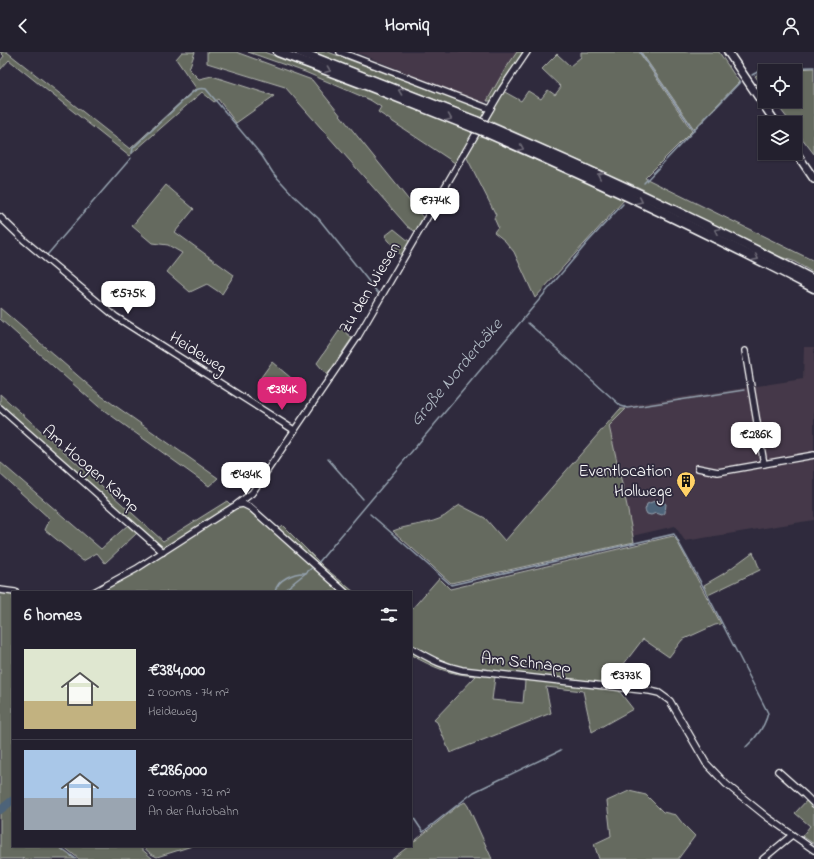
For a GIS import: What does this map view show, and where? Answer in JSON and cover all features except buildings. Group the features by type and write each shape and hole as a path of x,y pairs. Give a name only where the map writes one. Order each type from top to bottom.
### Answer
{"highway":[{"path":"278,52 474,124"},
{"path":"300,52 474,124 659,210 814,288"},
{"path":"487,130 565,159 656,201 814,280"}],"main road":[{"path":"728,52 771,116"},
{"path":"801,160 814,179"}],"street":[{"path":"340,52 490,109"},
{"name":"Zu den Wiesen","path":"252,492 357,338 490,109 527,52"},
{"name":"Heideweg","path":"0,217 43,256 116,317 294,430"},
{"path":"745,351 764,464"},
{"name":"Am Hoogen Kamp","path":"0,408 163,552"},
{"path":"698,468 718,472 814,455"},
{"path":"96,591 163,552 236,505 252,492"},
{"path":"251,508 249,501 252,492"},
{"path":"236,505 243,504 251,508 344,591"},
{"path":"0,590 12,592"},
{"name":"Am Schnapp","path":"412,649 430,660 444,666 462,670 658,693 670,701 706,763 726,784 792,835 814,850"},
{"path":"778,771 814,804"},
{"path":"763,859 792,835"}],"shaded area":[{"path":"0,52 7,52 130,149 196,88 176,59 182,52 195,52 189,69 199,79 212,76 274,96 236,123 218,99 214,102 202,92 129,156 9,60 0,70 0,61 4,56"},
{"path":"207,52 236,52 312,80 424,219 416,232 408,227 285,87 207,63"},
{"path":"248,52 264,52 386,97 474,133 625,199 535,298 514,252 505,241 494,232 498,227 494,218 496,215 466,156 462,153 455,163 378,112 381,107 370,100 305,72"},
{"path":"313,52 328,52 485,110 482,118"},
{"path":"356,52 517,52 487,101 482,104"},
{"path":"517,52 525,52 492,101 487,101 504,71"},
{"path":"581,52 639,52 692,131 645,178 814,261 814,273 793,261 777,256 638,187 488,120 503,91 521,101 528,91 541,99 548,90 555,95 561,87 542,69 557,54 570,66 581,57"},
{"path":"641,52 719,52 739,82 694,129"},
{"path":"814,68 814,154 802,138 802,116 786,116 779,108 802,108 802,69"},
{"path":"166,185 194,209 175,232 234,275 222,294 207,284 190,292 167,272 182,253 168,245 152,243 132,226"},
{"path":"394,229 410,242 402,257 385,236"},
{"path":"0,308 100,395 218,478 209,486 98,406 0,319"},
{"path":"341,328 352,338 327,375 317,363"},
{"path":"804,347 814,347 814,520 685,541 675,526 632,536 627,506 609,426 631,405 803,379"},
{"path":"272,362 297,383 284,400 259,380"},
{"path":"0,394 163,541 227,501 230,504 232,503 236,508 243,507 248,510 274,532 282,525 325,568 353,591 98,591 163,550 0,405"},
{"path":"620,409 626,409 609,426 634,542 451,583 393,531 439,519 460,505 485,518 505,541"},
{"path":"0,462 101,549 129,524 137,533 105,563 97,553 83,561 45,530 50,519 0,474"},
{"path":"673,536 721,624 715,625 682,640 669,657 643,639 610,682 619,682 619,691 633,709 592,732 583,691 546,687 551,713 450,753 437,722 434,720 476,676 457,674 442,670 412,656 412,609 439,578 450,589","holes":["495,677 525,681 523,703 492,700"]},
{"path":"753,552 760,570 708,595 704,585 723,574"},
{"path":"0,591 12,593 12,799 0,809"},
{"path":"629,791 646,795 663,812 676,815 695,836 678,859 599,859 594,844 611,836 607,801"},
{"path":"808,799 814,807 814,844 802,836 810,826 795,813"},
{"path":"465,802 468,806 492,859 392,859 408,847 412,847 412,843 459,805"},
{"path":"12,804 12,847 58,847 75,859 0,859 0,811"},
{"path":"64,847 139,847 153,859 79,859"},
{"path":"143,847 189,847 157,857"}],"water":[{"path":"657,500 666,504 665,513 662,515 656,513 651,515 647,514 645,510 647,504"}],"waterway":[{"path":"640,52 694,131"},
{"name":"Große Norderbäke","path":"752,75 765,68 814,67"},
{"name":"Große Norderbäke","path":"644,183 740,82"},
{"path":"132,153 133,148 187,97 198,89 206,89 262,156 273,173 294,196 319,219 378,293"},
{"path":"47,255 131,158"},
{"name":"Große Norderbäke","path":"318,563 587,243 623,204"},
{"path":"528,323 621,406 628,408 744,390"},
{"path":"328,459 363,499"},
{"path":"370,514 451,585 674,534 704,588 768,713 760,732 746,747"},
{"name":"Große Norderbäke","path":"283,591 313,567"},
{"name":"Große Norderbäke","path":"275,591 279,583 287,577 306,573"},
{"path":"412,816 423,832 474,792 561,750"},
{"name":"Große Norderbäke","path":"0,810 12,801"},
{"path":"60,847 76,859"}],"place":[{"name":"Eventlocation Hollwege","path":"686,498"}]}
